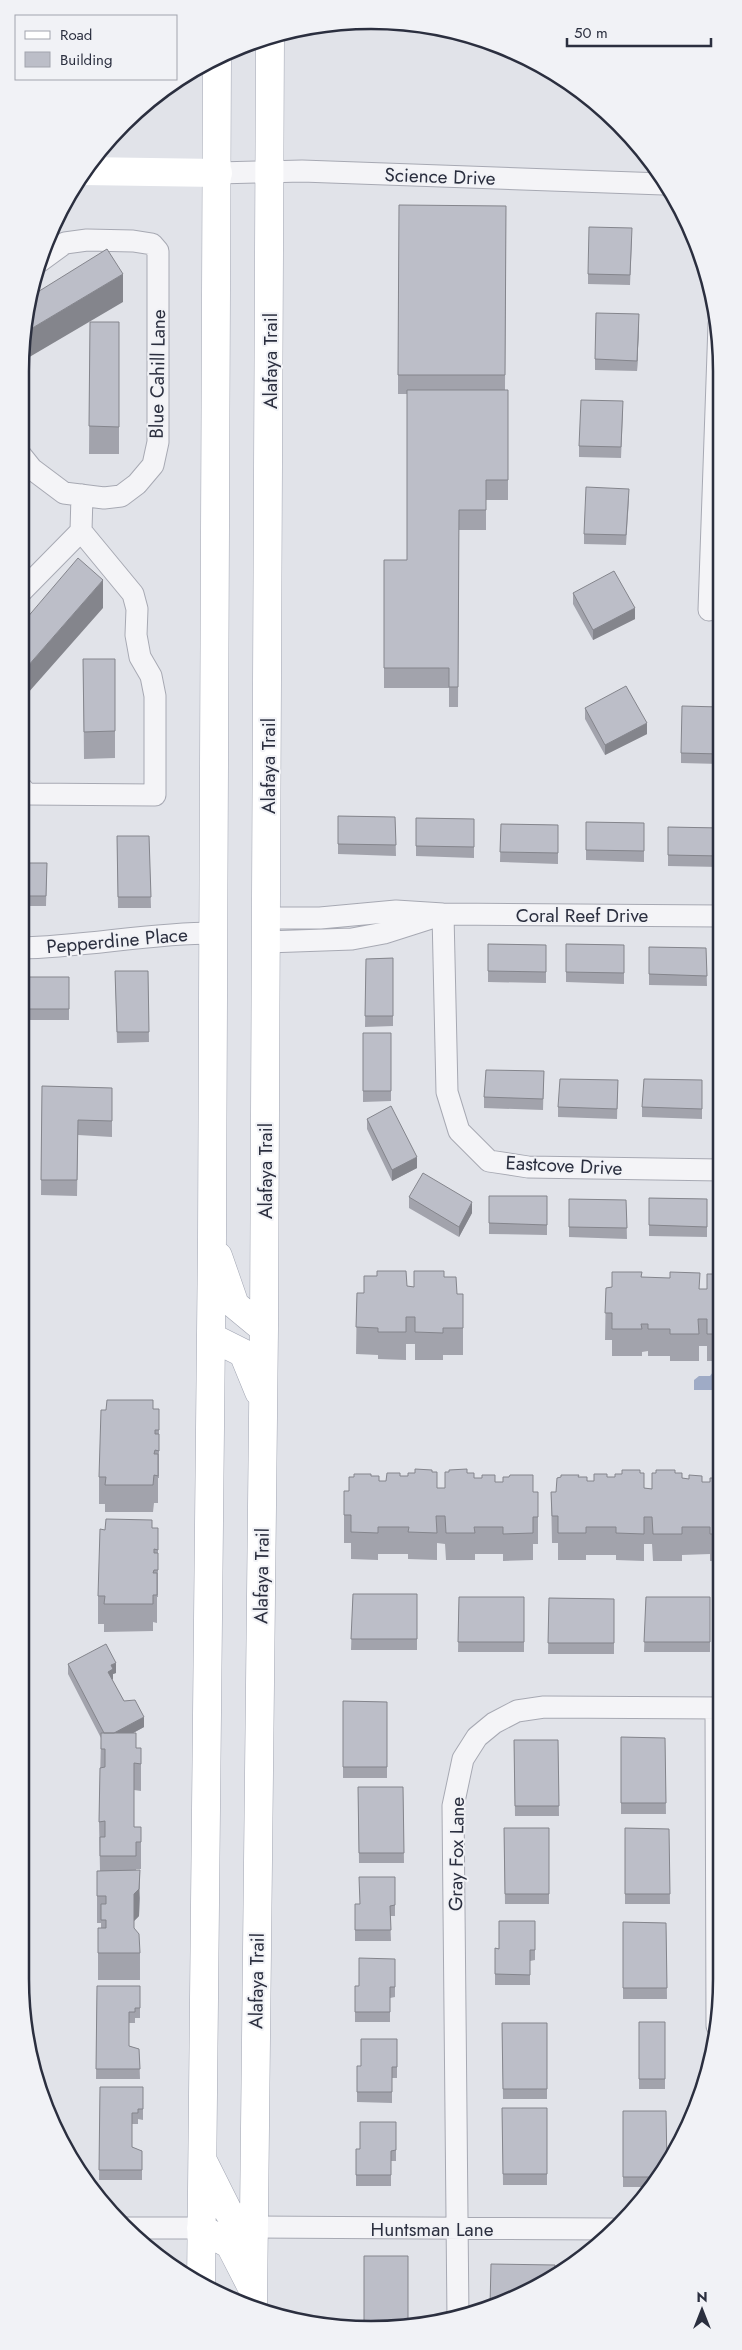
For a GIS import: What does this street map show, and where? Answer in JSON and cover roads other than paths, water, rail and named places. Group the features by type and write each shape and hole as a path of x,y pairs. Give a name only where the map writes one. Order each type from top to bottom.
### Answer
{"main road":[{"name":"Alafaya Trail","path":"253,2297 264,1330 271,171 270,44"},
{"path":"201,2276 212,1238 217,66"},
{"path":"93,171 218,172"},
{"path":"212,1238 236,1305 264,1330"},
{"path":"211,1337 243,1353 263,1402"},
{"path":"201,2157 229,2213 253,2227"},
{"path":"201,2228 230,2244 253,2297"}],"street":[{"name":"Science Drive","path":"218,172 271,171 658,184"},
{"name":"Blue Cahill Lane","path":"29,465 64,493 104,498 122,496 137,484 152,465 158,442 158,251 152,244 87,240 65,243 50,254"},
{"path":"29,584 80,531 82,495"},
{"path":"709,610 713,496"},
{"path":"29,794 155,795 154,696 151,676 140,657 136,635 137,609 133,594 80,531"},
{"name":"Coral Reef Drive","path":"267,930 352,939 384,933 443,914 713,916"},
{"name":"Eastcove Drive","path":"443,914 447,1092 459,1131 489,1161 528,1167 713,1170"},
{"name":"Pepperdine Place","path":"29,947 90,944 165,934 213,934"},
{"name":"Gray Fox Lane","path":"458,2310 453,1806 463,1759 478,1738 488,1728 517,1710 544,1707 713,1708"},
{"name":"Huntsman Lane","path":"253,2227 604,2229"},
{"path":"136,2228 201,2228"}],"water":[{"path":"713,1372 713,1390 694,1390 694,1380 699,1376 710,1376"}]}
